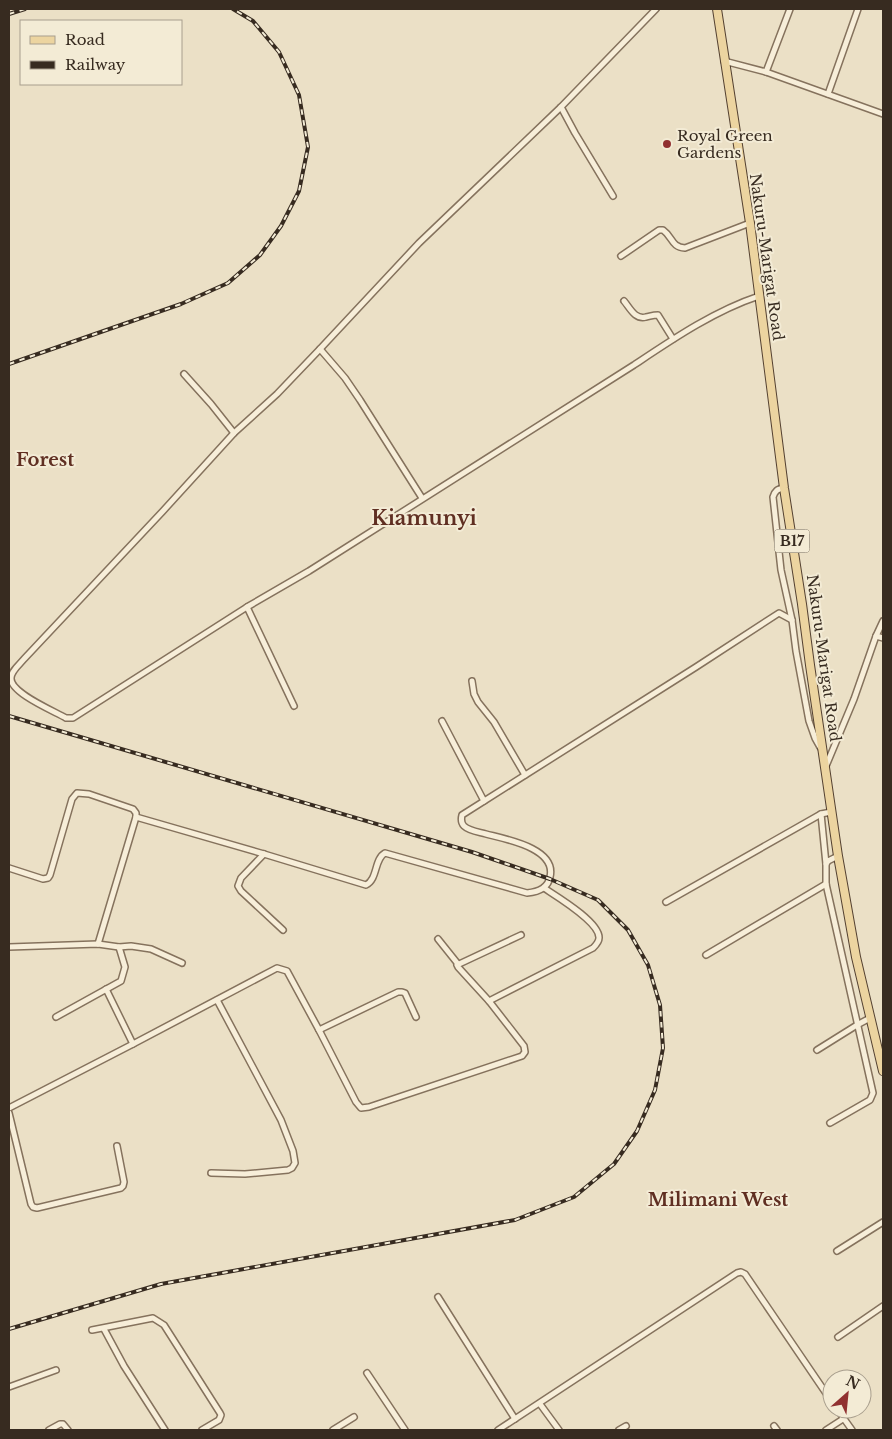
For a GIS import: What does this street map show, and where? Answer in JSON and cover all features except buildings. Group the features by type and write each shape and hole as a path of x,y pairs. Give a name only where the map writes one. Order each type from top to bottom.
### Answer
{"main road":[{"name":"Nakuru-Marigat Road","path":"717,9 750,223 784,488 826,766 831,812 856,957 883,1071"}],"street":[{"path":"656,9 561,107 419,243 277,394 234,433 24,659 11,674 11,681 16,690 24,696 66,718 73,718 247,607 309,571 673,339 728,308 759,296"},
{"path":"766,72 790,9"},
{"path":"828,94 858,9"},
{"path":"724,62 766,72 883,114"},
{"path":"561,107 574,133 613,196"},
{"path":"621,256 659,230 664,230 668,233 674,244 685,248 750,223"},
{"path":"624,301 638,317 658,315 673,339"},
{"path":"320,350 345,378 422,498"},
{"path":"184,374 234,433"},
{"path":"784,488 778,489 773,497 781,570 792,620 809,721 815,738 824,754"},
{"path":"136,817 366,886 372,881 381,856 385,853 527,893 536,892 544,888 550,879 550,866 546,857 531,847 464,826 461,820 462,815 696,667 788,606"},
{"path":"247,607 294,706"},
{"path":"779,613 792,620"},
{"path":"826,766 854,700 883,621"},
{"path":"876,636 883,638"},
{"path":"472,681 474,694 478,702 494,722 525,775"},
{"path":"442,721 484,801"},
{"path":"9,868 43,879 48,878 72,799 77,793 89,794 133,809 136,817 98,944"},
{"path":"666,902 821,814 831,812"},
{"path":"821,814 826,884 872,1093 870,1100 830,1123"},
{"path":"264,854 241,878 238,886 283,930"},
{"path":"826,864 838,856"},
{"path":"706,955 826,884"},
{"path":"489,1001 593,948 598,940 598,934 590,921 544,888"},
{"path":"458,964 521,935"},
{"path":"9,1108 277,968 287,972 356,1102 361,1108 523,1056 525,1052 524,1046 489,1001 458,967 458,964 438,939"},
{"path":"9,947 98,944 119,947 132,946 152,949 182,963"},
{"path":"56,1017 121,981 125,967 119,947"},
{"path":"106,989 133,1044"},
{"path":"319,1030 398,992 405,993 416,1017"},
{"path":"212,1173 245,1174 288,1170 295,1163 293,1151 281,1120 217,1000"},
{"path":"817,1050 870,1018"},
{"path":"9,1113 33,1207 37,1208 121,1188 124,1182 117,1146"},
{"path":"837,1251 883,1222"},
{"path":"498,1430 729,1278 741,1272 746,1274 822,1387"},
{"path":"438,1297 515,1419"},
{"path":"838,1337 883,1306"},
{"path":"92,1330 153,1318 164,1325 221,1415 218,1420 202,1430"},
{"path":"104,1329 124,1366 165,1430"},
{"path":"9,1387 56,1370"},
{"path":"368,1373 405,1430"},
{"path":"540,1404 559,1430"},
{"path":"333,1430 354,1417"},
{"path":"826,1430 842,1419"},
{"path":"845,1419 852,1430"},
{"path":"49,1430 60,1424 64,1424 68,1430"},
{"path":"619,1430 626,1426"}],"railway":[{"path":"9,14 25,9"},
{"path":"9,364 181,304 228,283 260,255 281,226 299,191 308,147 299,95 279,52 253,21 233,9"},
{"path":"9,716 472,852 550,879 598,900 628,930 648,965 660,1005 663,1048 655,1090 637,1131 614,1164 574,1197 515,1220 161,1284 9,1329"}],"place":[{"name":"Royal Green Gardens","path":"667,144"}],"district":[{"name":"Forest","path":"45,460"},
{"name":"Kiamunyi","path":"424,518"},
{"name":"Milimani West","path":"718,1200"}]}
